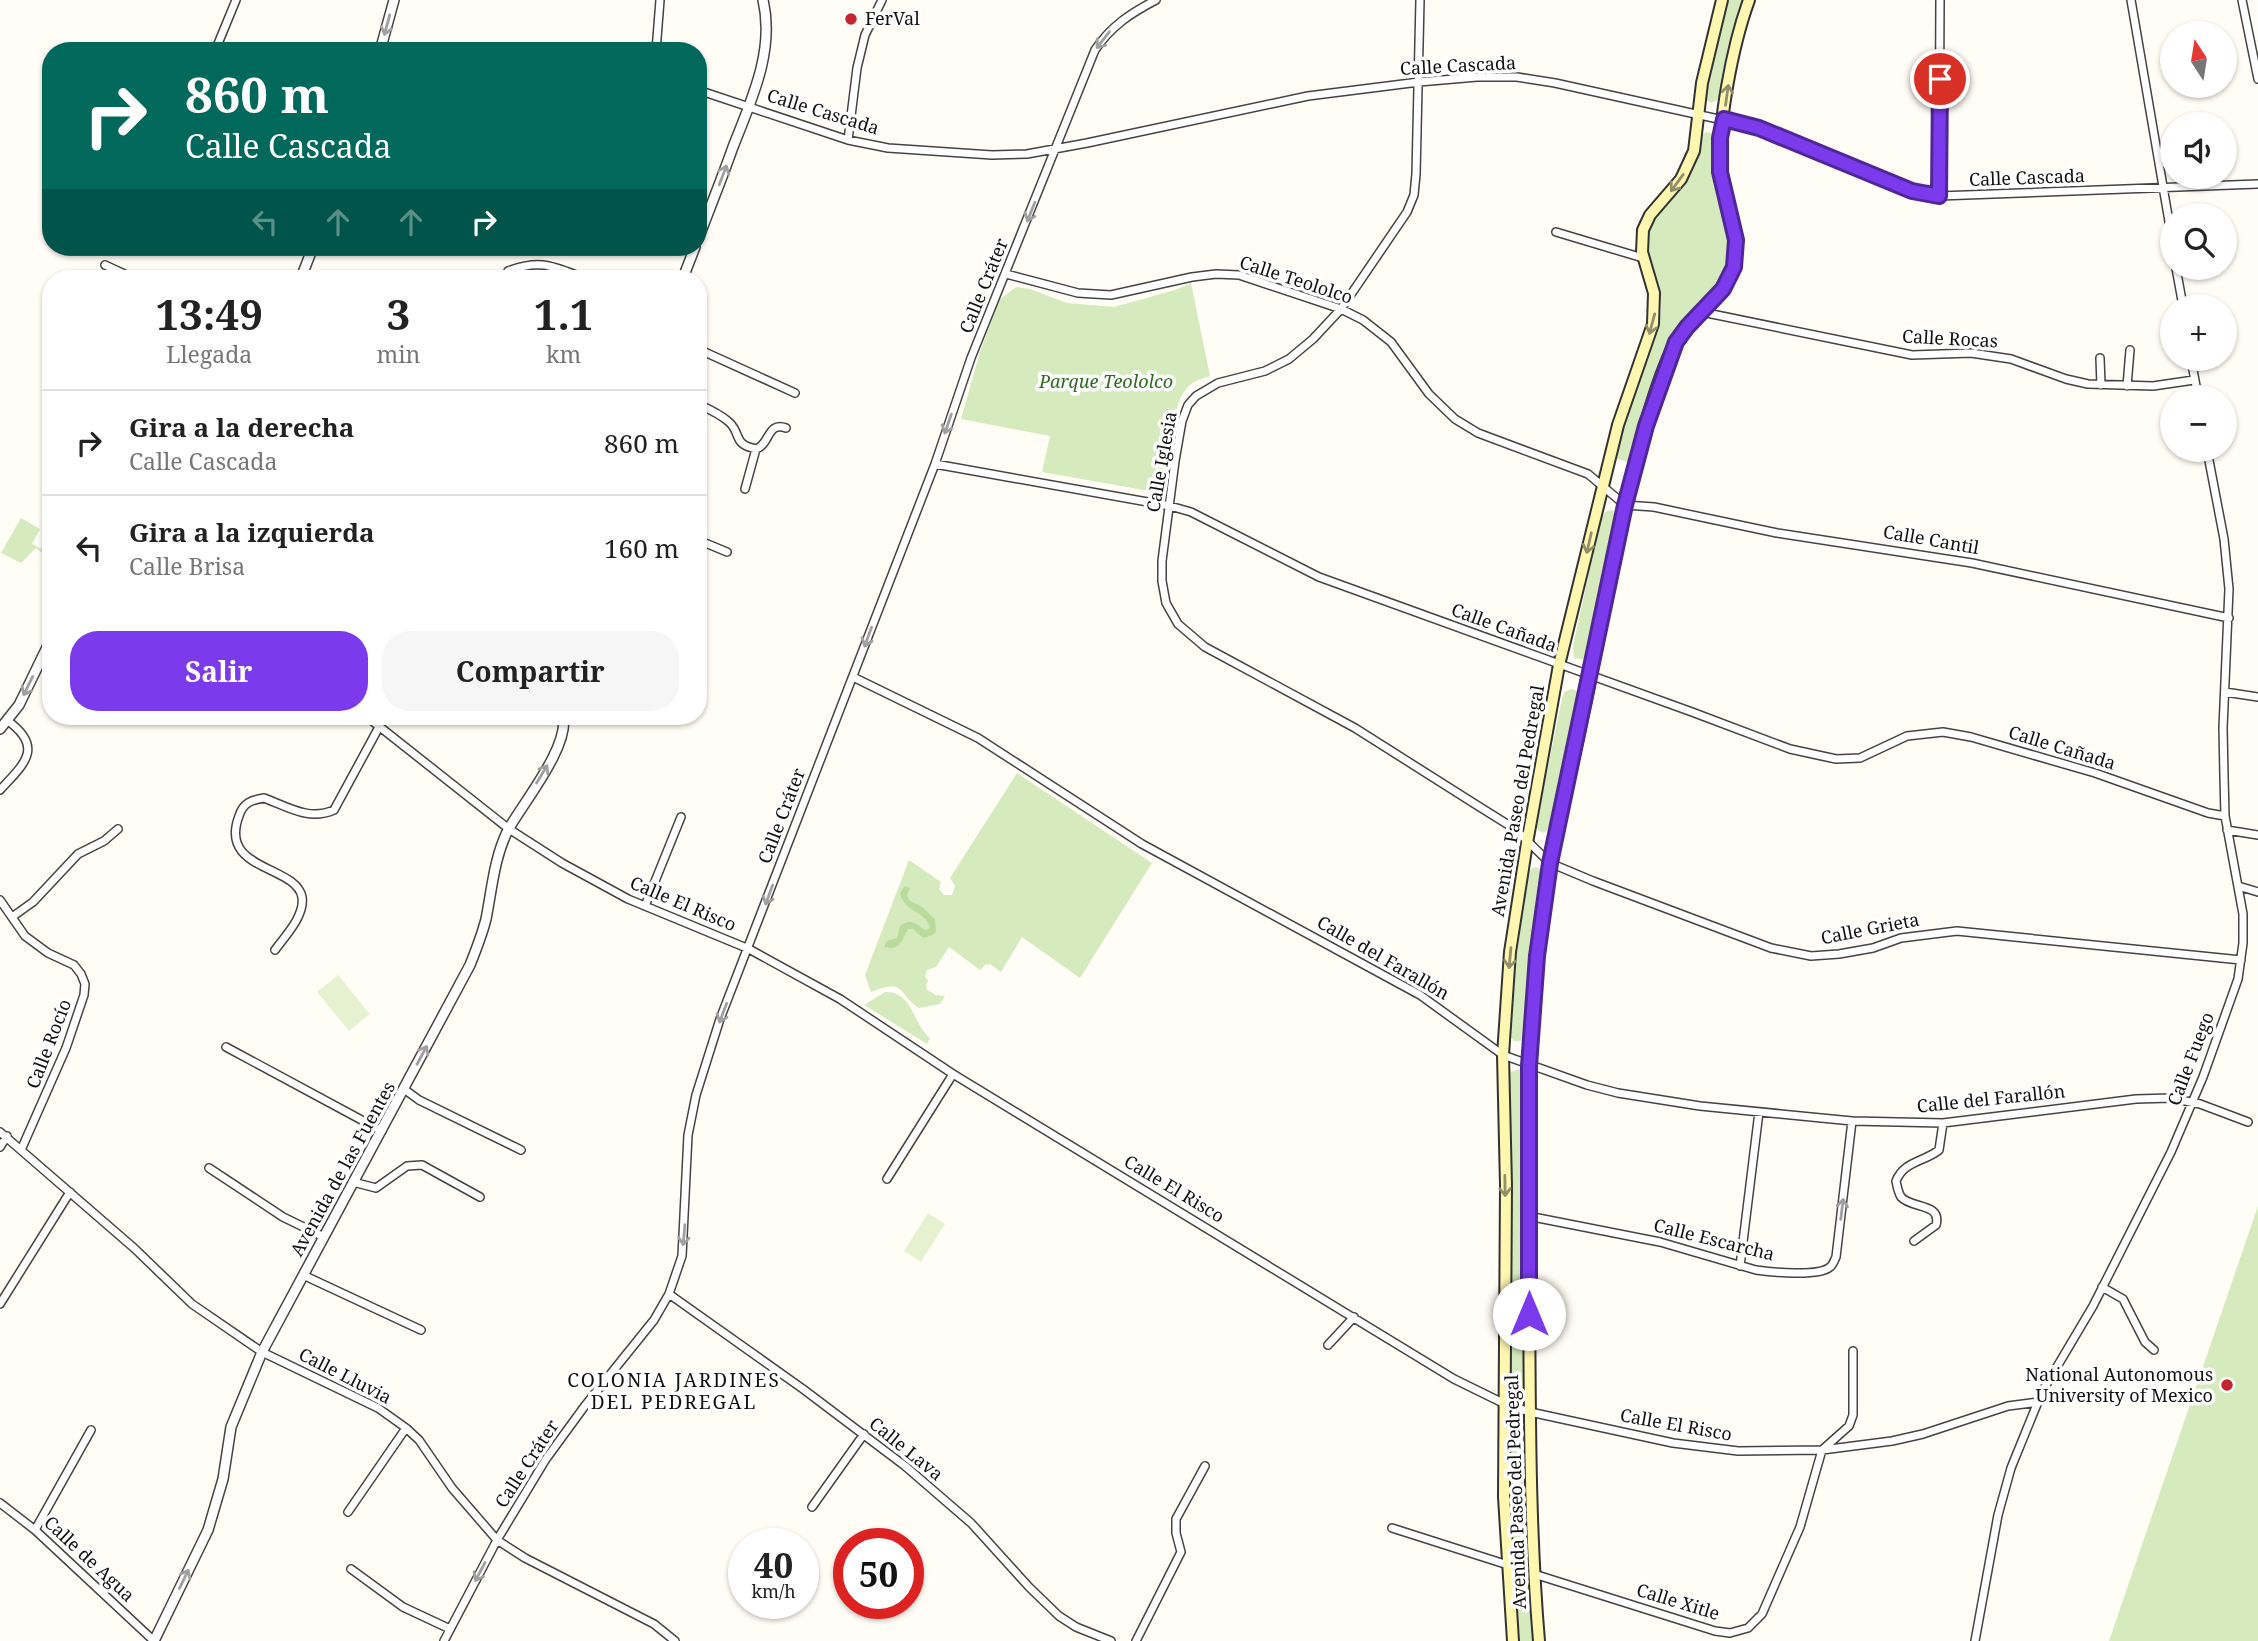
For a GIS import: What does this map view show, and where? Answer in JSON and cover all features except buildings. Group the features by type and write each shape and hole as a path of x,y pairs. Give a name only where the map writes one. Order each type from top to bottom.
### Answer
{"main road":[{"name":"Avenida Paseo del Pedregal","path":"1513,1641 1504,1497 1503,1055 1510,952 1559,665 1602,487 1628,394 1653,324 1654,293 1643,258 1642,238 1646,223 1685,172 1694,151 1702,83 1722,0"},
{"name":"Avenida Paseo del Pedregal","path":"1539,1641 1530,1499 1528,1216 1529,1066 1537,956 1550,863 1625,505 1646,426 1673,348 1687,327 1728,282 1736,258 1735,232 1720,172 1720,138 1732,66 1749,0"}],"street":[{"path":"219,42 236,0"},
{"path":"382,42 394,0"},
{"path":"657,42 660,0"},
{"path":"707,216 763,62 766,34 763,0"},
{"path":"848,140 857,68 865,34 882,0"},
{"name":"Calle Cráter","path":"443,1641 497,1540 546,1460 584,1407 654,1320 669,1294 682,1256 688,1135 696,1096 720,1019 935,464 971,358 1100,43 1118,23 1135,10 1156,0"},
{"name":"Calle Iglesia","path":"1420,0 1414,195 1407,212 1341,309 1312,339 1289,359 1265,371 1218,383 1196,396 1188,405 1182,421 1162,561 1162,581 1166,603 1178,624 1205,647 1355,727 1515,829 1527,843"},
{"path":"1939,196 1940,0"},
{"path":"2131,0 2160,175"},
{"path":"2242,0 2258,79"},
{"name":"Calle Cascada","path":"707,93 848,140 888,148 955,153 1027,154 1308,96 1419,82 1487,77 1536,79 1759,128 1912,191 1939,196 1972,197 2160,187"},
{"name":"Calle Cascada","path":"2237,185 2258,184"},
{"path":"1556,232 1643,258"},
{"path":"511,270 525,265 546,264 562,270"},
{"path":"106,265 116,270"},
{"name":"Calle Teololco","path":"1006,274 1078,293 1111,295 1192,277 1239,275 1341,309 1363,320 1391,342 1429,394 1455,419 1478,433 1588,474 1625,505"},
{"name":"Calle Rocas","path":"1702,312 1912,355 1971,353 2011,359 2066,379 2101,385 2153,386 2194,380"},
{"path":"2127,386 2130,350"},
{"path":"707,353 795,393"},
{"path":"2100,358 2101,385"},
{"path":"2193,371 2195,385"},
{"path":"707,409 731,424 738,442 745,447 755,449 763,445 774,427 779,425 786,428"},
{"path":"745,489 755,449"},
{"name":"Calle Fuego","path":"1975,1641 1998,1516 2011,1468 2042,1392 2102,1287 2171,1152 2238,979 2243,914 2225,816 2225,692 2229,589 2224,539 2209,462"},
{"name":"Calle Cañada","path":"935,464 1191,512 1318,577 1790,750 1836,759 1860,758 1907,736 1943,732 1971,737 2095,773 2208,813 2225,816"},
{"name":"Calle Cantil","path":"1625,505 1654,508 1777,533 1972,563 2229,618"},
{"path":"707,544 727,552"},
{"path":"0,729 19,705 42,658"},
{"name":"Calle del Farallón","path":"853,677 978,737 1142,844 1420,995 1503,1055 1529,1066 1618,1093 1852,1122 1943,1123 2136,1099 2171,1098 2192,1102 2248,1122"},
{"path":"2225,692 2258,697"},
{"path":"0,789 27,760 28,751 24,738 8,721"},
{"name":"Calle El Risco","path":"377,725 509,829 586,877 645,906 749,949 840,999 953,1074 1454,1378 1505,1404 1530,1412 1673,1443 1738,1451 1822,1450 1902,1439 2008,1406 2039,1402"},
{"name":"Avenida de las Fuentes","path":"154,1641 208,1530 223,1479 231,1427 262,1352 476,950 486,919 496,861 509,829 556,751 565,725"},
{"path":"275,950 302,908 302,897 299,888 292,882 252,861 242,851 236,826 239,813 246,804 264,798 298,813 325,814 334,810 379,727"},
{"path":"645,906 681,817"},
{"path":"12,916 33,902 78,853 104,841 118,829"},
{"path":"2227,830 2258,835"},
{"name":"Calle Grieta","path":"1527,843 1550,863 1593,881 1771,948 1811,956 1839,954 1873,948 1901,938 1957,931 2241,960"},
{"path":"2238,886 2258,892"},
{"name":"Calle Rocío","path":"0,900 32,942 74,965 85,984 84,995 66,1048 21,1150"},
{"path":"226,1047 382,1131"},
{"path":"887,1179 953,1074"},
{"path":"404,1089 419,1100 521,1150"},
{"path":"1740,1266 1759,1112"},
{"name":"Calle Escarcha","path":"1528,1216 1660,1242 1740,1266 1784,1272 1810,1272 1830,1267 1836,1257 1852,1122"},
{"path":"1914,1241 1936,1225 1937,1215 1933,1210 1907,1202 1901,1197 1896,1181 1900,1171 1910,1163 1929,1157 1939,1150 1943,1123"},
{"path":"0,1147 3,1134"},
{"name":"Calle Lluvia","path":"3,1134 134,1248 192,1304 262,1352 378,1408 406,1428 419,1440 452,1488 497,1540 525,1558 654,1624 676,1641"},
{"path":"353,1182 376,1188 407,1166 422,1165 480,1197"},
{"path":"208,1168 283,1217 324,1237"},
{"path":"0,1304 70,1192"},
{"path":"303,1275 421,1330"},
{"path":"2102,1287 2123,1299 2145,1342 2154,1350"},
{"name":"Calle Lava","path":"669,1294 864,1434 971,1523 1059,1616 1076,1627 1111,1641"},
{"path":"1328,1345 1354,1317"},
{"path":"1822,1450 1849,1426 1853,1415 1853,1351"},
{"path":"348,1512 406,1428"},
{"path":"35,1530 90,1430"},
{"path":"812,1507 864,1434"},
{"name":"Calle Xitle","path":"1534,1574 1715,1632 1730,1633 1748,1628 1762,1614 1800,1527 1822,1450"},
{"path":"1136,1641 1181,1552 1176,1519 1205,1466"},
{"name":"Calle de Agua","path":"0,1503 35,1530 154,1641"},
{"path":"1392,1528 1508,1565"},
{"path":"351,1569 403,1608 450,1629"}],"green space":[{"path":"1729,0 1742,0 1718,100 1711,103 1704,99 1721,23"},
{"path":"1706,132 1715,137 1715,180 1730,245 1727,269 1716,289 1672,340 1631,463 1615,458 1657,330 1661,310 1659,290 1648,252 1648,232 1654,219 1689,176 1701,136"},
{"name":"Parque Teololco","path":"1191,283 1210,376 1192,383 1183,393 1174,418 1163,487 1155,492 1042,472 1050,436 961,419 980,352 999,300 1016,287 1030,289 1067,303 1114,307"},
{"path":"1609,510 1615,511 1618,517 1589,655 1586,660 1574,658 1573,646 1601,518"},
{"path":"21,518 40,529 32,544 42,549 42,553 36,548 21,563 1,553"},
{"path":"1572,689 1577,691 1579,697 1551,826 1544,833 1536,826 1561,703 1564,692"},
{"path":"1017,773 1152,863 1080,978 1022,937 1001,972 990,964 980,970 949,947 936,967 927,970 925,976 928,981 927,990 945,996 940,1004 919,1008 896,987 890,986 871,992 865,975 909,860 941,882 939,889 944,895 952,895 955,886 950,878"},
{"path":"1536,867 1542,870 1525,1034 1521,1041 1514,1041 1511,1037 1516,958 1528,876 1531,869"},
{"path":"905,886 910,888 907,895 909,900 935,919 936,932 923,938 913,929 908,929 897,946 884,947 887,941 897,938 900,926 904,923 913,922 925,930 930,928 928,922 903,900 900,893"},
{"path":"338,975 370,1014 349,1031 317,992"},
{"path":"885,992 894,993 907,1003 930,1038 927,1044 864,1005"},
{"path":"1520,1069 1524,1082 1523,1386 1522,1391 1516,1393 1510,1389 1510,1072"},
{"name":"National Autonomous University of Mexico","path":"2258,1206 2258,1641 2109,1641"},
{"path":"928,1213 945,1224 921,1262 904,1251"},
{"path":"1517,1423 1523,1429 1524,1496 1533,1641 1520,1641 1511,1456 1511,1429"}],"place":[{"name":"FerVal","path":"851,19"},
{"name":"National Autonomous University of Mexico","path":"2227,1385"}],"district":[{"name":"COLONIA JARDINES DEL PEDREGAL","path":"674,1391"}],"route":[{"path":"1529,1314 1529,1066 1537,956 1550,863 1588,693 1625,505 1646,426 1676,342 1723,289 1734,267 1737,249 1735,232 1720,172 1720,138 1724,119 1759,128 1912,191 1939,196 1940,79"}]}
